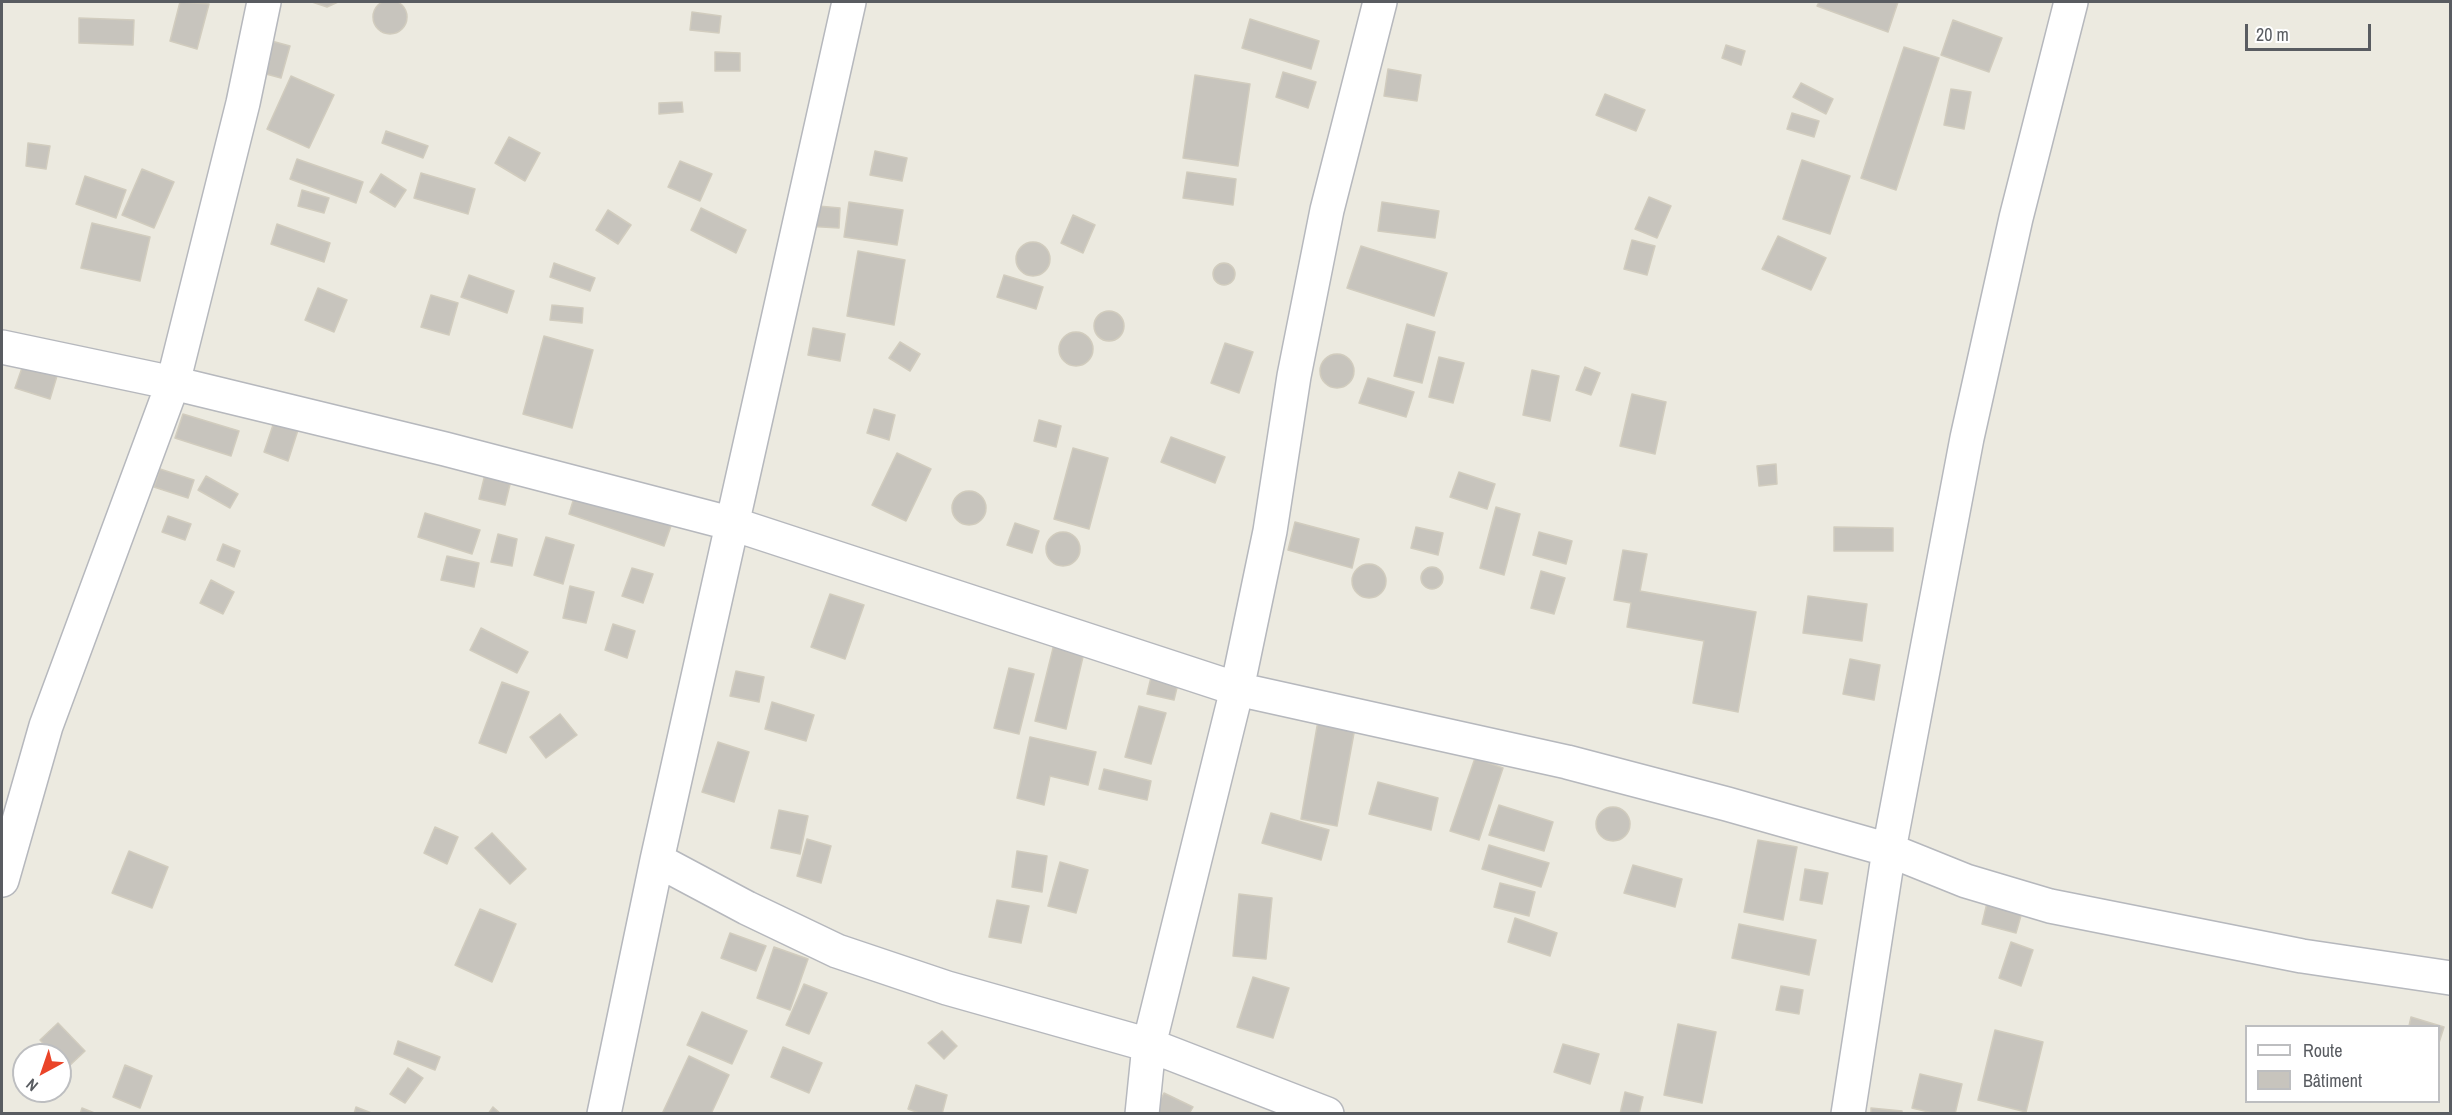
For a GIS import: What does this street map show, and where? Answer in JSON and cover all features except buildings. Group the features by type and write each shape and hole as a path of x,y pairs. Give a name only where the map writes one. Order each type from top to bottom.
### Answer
{"street":[{"path":"2,880 46,726 173,383 243,103 264,2"},
{"path":"604,1113 657,860 849,2"},
{"path":"1142,1113 1149,1045 1237,689 1270,531 1294,376 1327,210 1380,2"},
{"path":"1848,1113 1889,850 1967,438 2016,218 2071,2"},
{"path":"2,347 173,383 446,449 733,524 1237,689 1567,762 1889,850 1965,881 2050,906 2302,956 2451,978"},
{"path":"657,860 837,951 947,988 1149,1045 1327,1113"}]}
